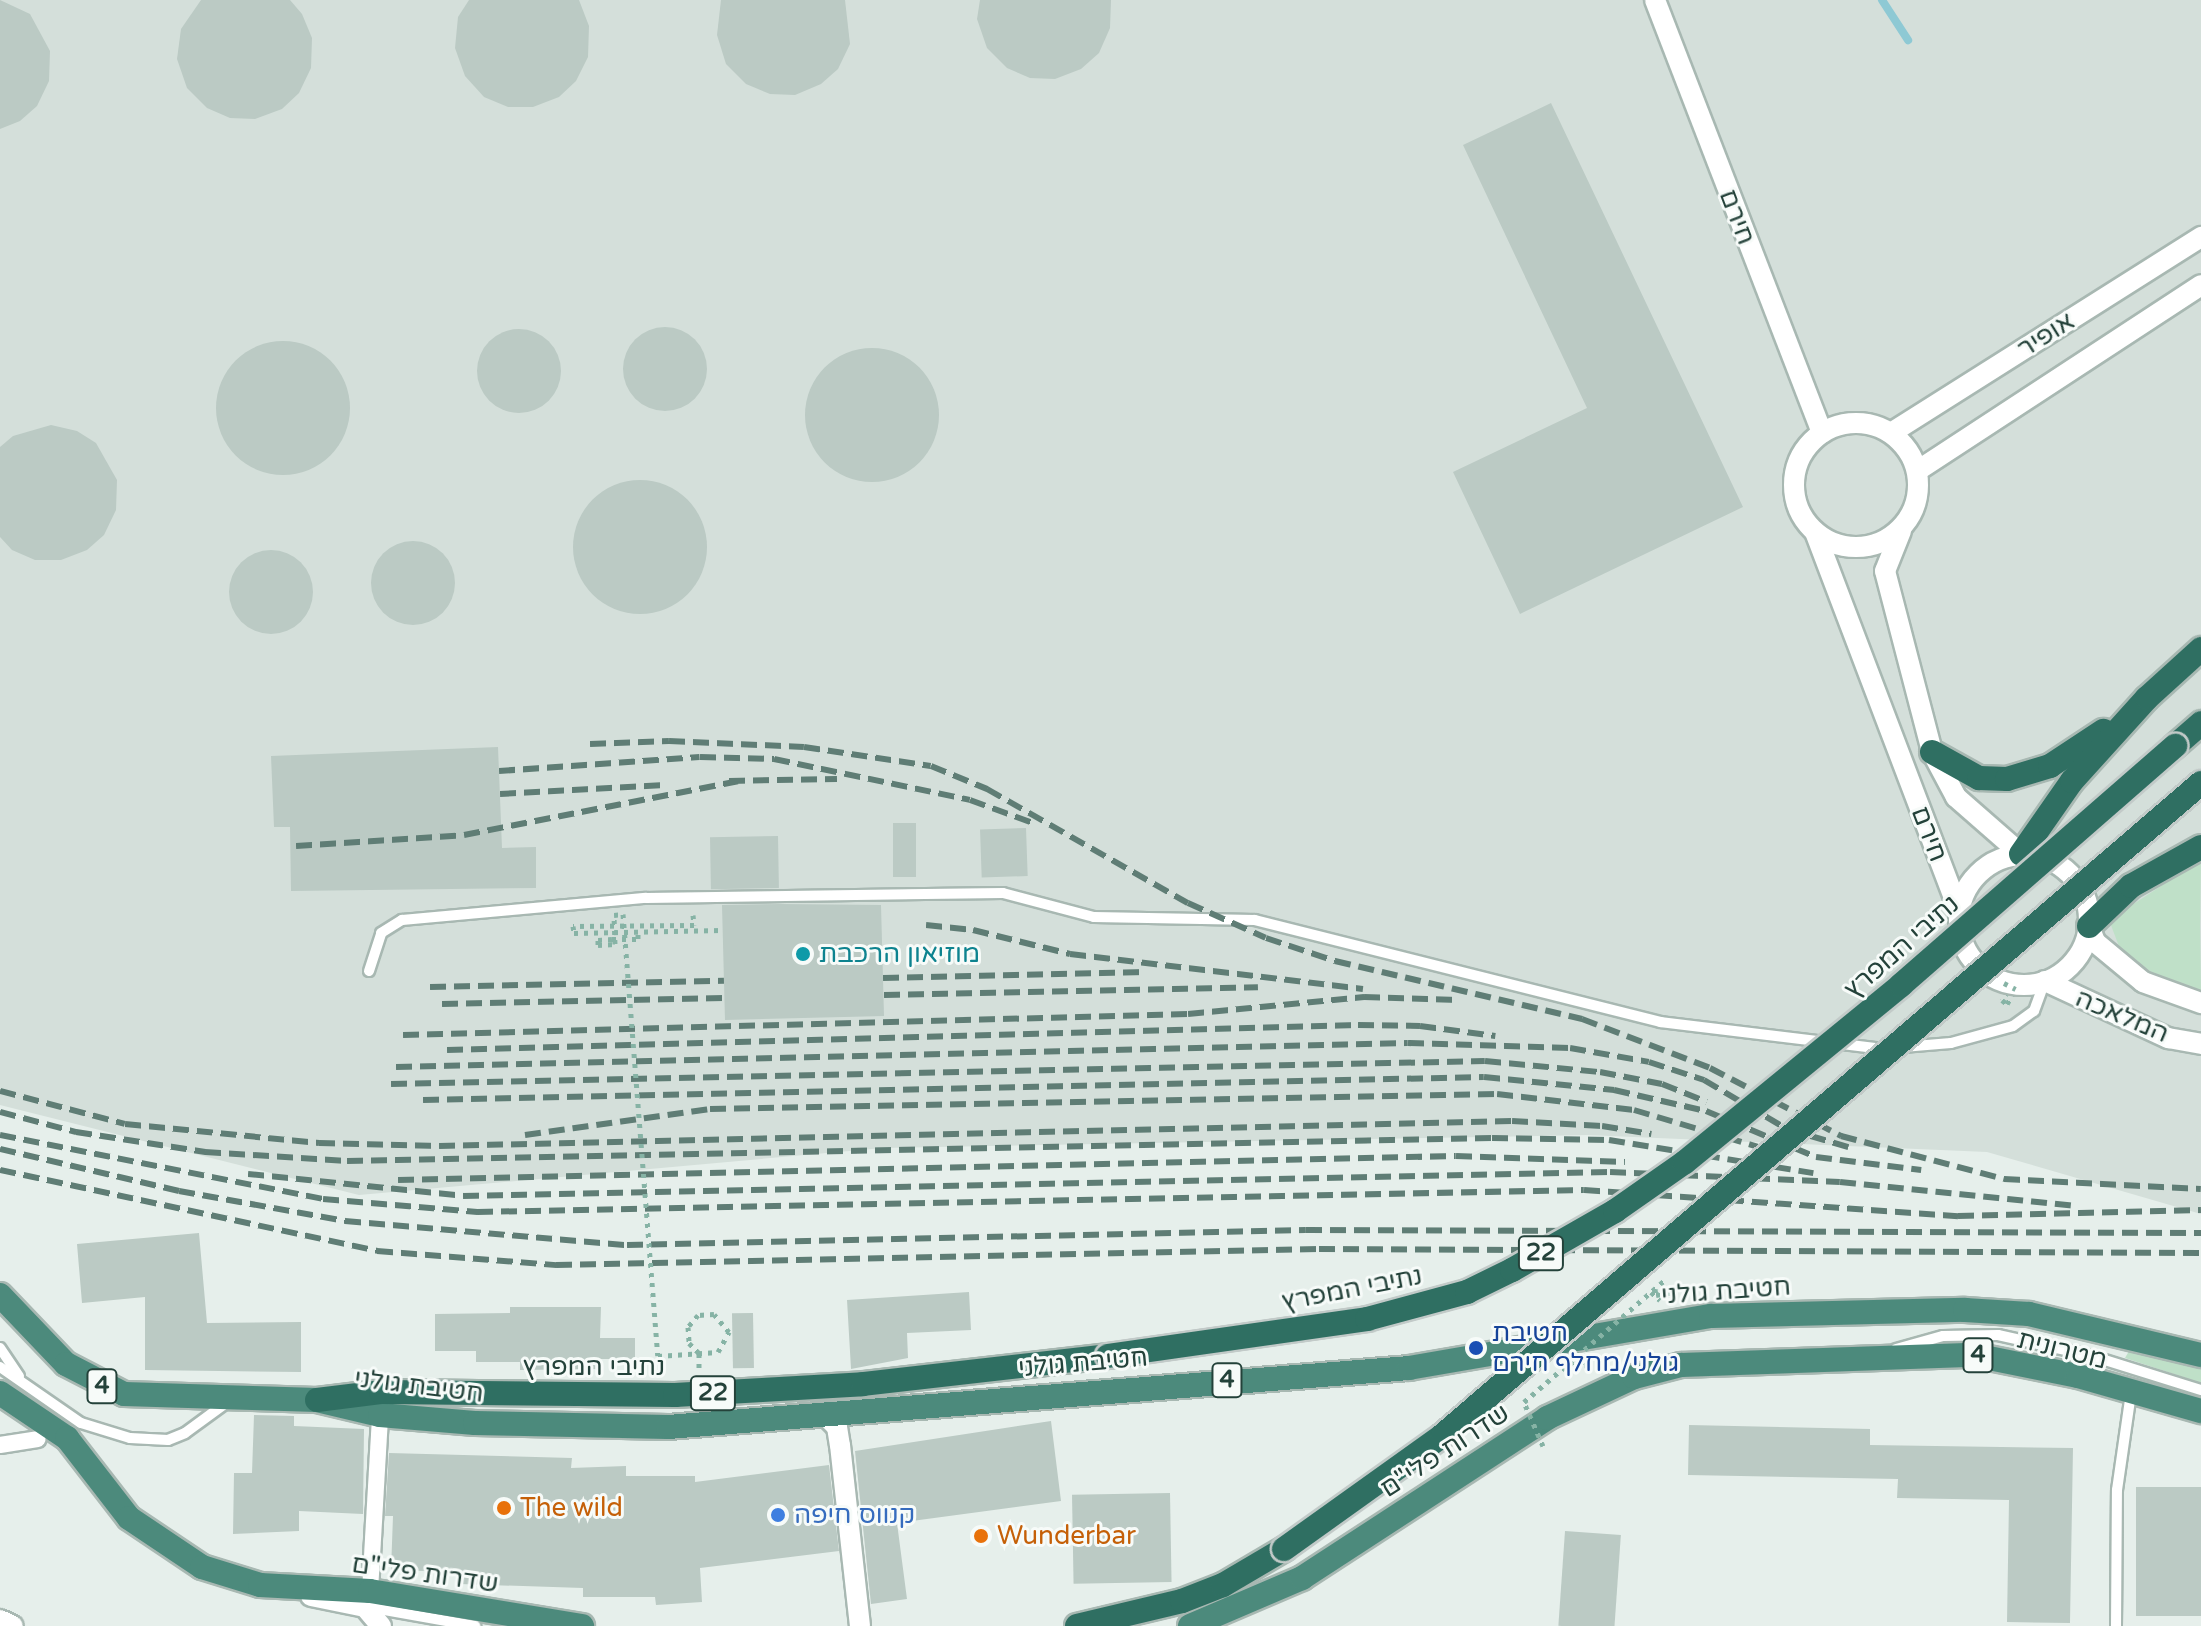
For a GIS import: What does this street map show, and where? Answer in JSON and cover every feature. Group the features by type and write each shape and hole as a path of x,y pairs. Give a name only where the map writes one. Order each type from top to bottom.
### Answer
{"highway":[{"path":"2021,854 2072,781 2147,698 2201,649"},
{"path":"1932,752 1979,778 2007,779 2050,766 2147,698"},
{"name":"נתיבי המפרץ","path":"317,1400 381,1392 675,1395 863,1384 1108,1356 1367,1319 1467,1292 1615,1211 1685,1162 1901,985 2201,723"},
{"path":"1077,1626 1182,1601 1223,1585 1284,1549 1443,1435 2201,783"},
{"path":"2089,926 2131,886 2201,847"},
{"name":"חטיבת גולני","path":"0,1295 66,1364 104,1387 146,1397 317,1400 380,1415 668,1427 1085,1390 1409,1368 1711,1316 1965,1310 2029,1314 2201,1355"},
{"name":"שדרות פלי\"ם","path":"1190,1626 1302,1578 1547,1418 1634,1377 1725,1360 1974,1355 2132,1390"},
{"path":"2132,1390 2201,1411"},
{"name":"שדרות פלי\"ם","path":"0,1393 67,1438 110,1499 150,1535 202,1567 260,1585 582,1626"}],"street":[{"name":"חירם","path":"1655,0 1822,433"},
{"name":"אופיר","path":"1891,433 2201,237"},
{"name":"אופיר","path":"1917,471 2201,285"},
{"path":"1857,423 1891,433 1912,457 1917,471 1918,489 1906,522 1882,541 1853,547 1815,532 1803,518 1794,481 1798,463 1822,433 1857,423"},
{"name":"חירם","path":"1906,522 1890,549 1885,571 1932,752 1956,797 2021,854"},
{"name":"חירם","path":"1815,532 1959,912"},
{"path":"2021,854 2063,867 2083,894 2089,926 2075,960 2045,981 2014,986 1983,970 1968,954 1959,912 1973,878 1987,866 2021,854"},
{"name":"המלאכה","path":"2089,926 2095,942 2143,982 2201,1003"},
{"name":"המלאכה","path":"2045,981 2168,1038 2201,1044"},
{"path":"380,1415 367,1599 381,1626"},
{"path":"825,1415 838,1436 860,1626"},
{"path":"0,1445 38,1439"},
{"path":"0,1620 13,1626"}],"lane":[{"path":"369,971 381,933 402,920 646,898 932,891 1003,893 1094,917 1255,920 1660,1022 1864,1051 1951,1043 2013,1026 2034,1011 2045,981"},
{"name":"מטרונית","path":"1875,1355 1943,1336 1998,1335 2092,1356 2201,1390"},
{"name":"מטרונית","path":"2133,1337 2201,1346"},
{"path":"0,1348 67,1438"},
{"path":"0,1367 81,1423 130,1438 168,1440 185,1433 238,1397"},
{"path":"2116,1626 2117,1490 2132,1390"},
{"path":"367,1599 475,1626"}],"path":[{"path":"623,914 658,1356 718,1352 729,1332 714,1314 698,1315 688,1327 689,1343 699,1353 699,1373"},
{"path":"637,914 614,915 615,944 598,945 598,940 612,939 638,939 638,933"},
{"path":"680,915 694,915 694,925 573,926 574,933 722,930"},
{"path":"1993,993 2005,982 2014,986"},
{"path":"1543,1446 1524,1402 1675,1272"}],"shaded area":[{"path":"0,0 2201,0 2201,1214 1987,1152 1587,1135 883,1148 359,1195 0,1105"}],"green space":[{"path":"2201,860 2201,991 2158,977 2120,949 2109,920"},
{"path":"2133,1344 2201,1360 2201,1383 2125,1358"}],"building":[{"path":"0,0 30,14 50,51 49,81 37,106 20,121 0,129"},
{"path":"201,0 290,0 302,14 312,38 311,68 299,93 282,109 255,119 230,118 207,108 187,88 177,59 181,29"},
{"path":"469,0 579,0 589,26 588,57 576,81 559,97 533,107 508,107 484,97 465,76 455,48 458,17"},
{"path":"721,0 845,0 850,44 838,69 821,84 795,95 770,94 746,84 726,64 717,35"},
{"path":"980,0 1111,0 1110,28 1099,53 1081,69 1055,79 1030,78 1007,68 987,48 977,19"},
{"path":"1551,103 1743,507 1520,614 1453,472 1587,408 1463,145"},
{"path":"665,327 681,330 695,339 704,353 707,369 704,385 695,399 681,408 665,411 649,408 635,399 626,385 623,369 626,353 635,339 649,330"},
{"path":"519,329 535,332 549,341 558,355 561,371 558,387 549,401 535,410 519,413 503,410 489,401 480,387 477,371 480,355 489,341 503,332"},
{"path":"283,341 309,346 331,360 345,382 350,408 345,434 331,456 309,470 283,475 257,470 235,456 221,434 216,408 221,382 235,360 257,346"},
{"path":"872,348 898,353 919,368 934,389 939,415 934,441 919,462 898,477 872,482 846,477 825,462 810,441 805,415 810,389 825,368 846,353"},
{"path":"51,425 77,431 96,443 117,480 116,510 104,535 87,550 61,560 35,560 12,550 0,537 0,447 13,436"},
{"path":"640,480 666,485 687,500 702,521 707,547 702,573 687,594 666,609 640,614 614,609 593,594 578,573 573,547 578,521 593,500 614,485"},
{"path":"413,541 429,544 443,553 452,567 455,583 452,599 443,613 429,622 413,625 397,622 383,613 374,599 371,583 374,567 383,553 397,544"},
{"path":"271,550 287,553 301,562 310,576 313,592 310,608 301,622 287,631 271,634 255,631 241,622 232,608 229,592 232,576 241,562 255,553"},
{"path":"498,747 502,848 536,847 536,888 291,891 290,827 274,827 271,756"},
{"path":"893,823 916,823 916,877 893,877"},
{"path":"1026,828 1028,876 982,878 980,830"},
{"path":"778,836 779,888 711,889 710,837"},
{"name":"מוזיאון הרכבת","path":"722,905 881,905 884,1016 725,1020"},
{"path":"199,1233 207,1323 301,1322 301,1372 145,1370 145,1297 82,1303 77,1244"},
{"path":"969,1292 971,1330 907,1333 908,1358 851,1369 847,1300"},
{"path":"510,1307 601,1307 600,1338 635,1338 635,1359 601,1359 601,1369 520,1370 520,1362 476,1362 476,1351 435,1351 435,1314 510,1313"},
{"path":"732,1313 753,1313 754,1368 733,1368"},
{"path":"254,1415 294,1416 294,1426 364,1429 363,1514 299,1511 299,1531 233,1534 234,1473 252,1473"},
{"path":"1051,1421 1061,1501 897,1523 907,1599 871,1604 855,1451"},
{"path":"1689,1425 1870,1429 1870,1445 2073,1448 2070,1623 2007,1622 2009,1500 1897,1498 1898,1479 1688,1475"},
{"path":"389,1453 572,1458 571,1468 626,1466 626,1476 695,1476 695,1482 829,1465 839,1551 700,1568 702,1602 656,1605 655,1597 583,1597 583,1588 460,1584 460,1572 391,1570 393,1516 385,1516"},
{"path":"2136,1487 2201,1487 2201,1616 2136,1616"},
{"path":"1170,1493 1172,1582 1074,1584 1072,1495"},
{"path":"1565,1531 1621,1535 1614,1626 1558,1626"}],"waterway":[{"path":"1882,0 1908,40"}],"railway":[{"path":"590,744 669,741 804,747 931,766 987,789 1188,903 1266,938 1335,961 1582,1019 1710,1068 1841,1136 2004,1179 2201,1189"},
{"path":"499,771 700,757 774,759 970,800 1033,823"},
{"path":"729,781 837,779"},
{"path":"296,846 464,835 738,781"},
{"path":"500,794 665,785"},
{"path":"926,925 973,930 1070,954 1363,989"},
{"path":"883,978 1146,972"},
{"path":"430,987 724,981"},
{"path":"884,995 1258,987"},
{"path":"403,1035 1188,1014 1364,997 1458,1000"},
{"path":"442,1004 724,998"},
{"path":"447,1050 1358,1025 1420,1026 1495,1036"},
{"path":"396,1067 1408,1043 1570,1048 1649,1062 1704,1080 1787,1129 1848,1147"},
{"path":"391,1084 1485,1061 1600,1072 1662,1084 1707,1102"},
{"path":"423,1100 1484,1077 1614,1090 1706,1111 1816,1157 1921,1170"},
{"path":"0,1091 125,1124 319,1143 439,1146 1512,1121 1602,1126 1651,1134"},
{"path":"525,1135 710,1109 1497,1094 1634,1110 1768,1150"},
{"path":"0,1112 76,1132 205,1152 347,1161 1492,1138 1609,1140 1813,1173"},
{"path":"0,1135 323,1199 477,1212 1584,1190 1958,1216 2201,1210"},
{"path":"0,1149 179,1191 345,1221 627,1245 1306,1230 2201,1233"},
{"path":"398,1180 1456,1156 1625,1162"},
{"path":"0,1170 377,1251 556,1265 1319,1249 2201,1253"},
{"path":"248,1174 463,1196 1610,1172 1840,1182 2077,1206"}],"place":[{"name":"מוזיאון הרכבת","path":"803,954"},
{"name":"חטיבת גולני/מחלף חירם","path":"1476,1348"},
{"name":"The wild","path":"504,1508"},
{"name":"קנווס חיפה","path":"778,1515"},
{"name":"Wunderbar","path":"981,1536"}]}
